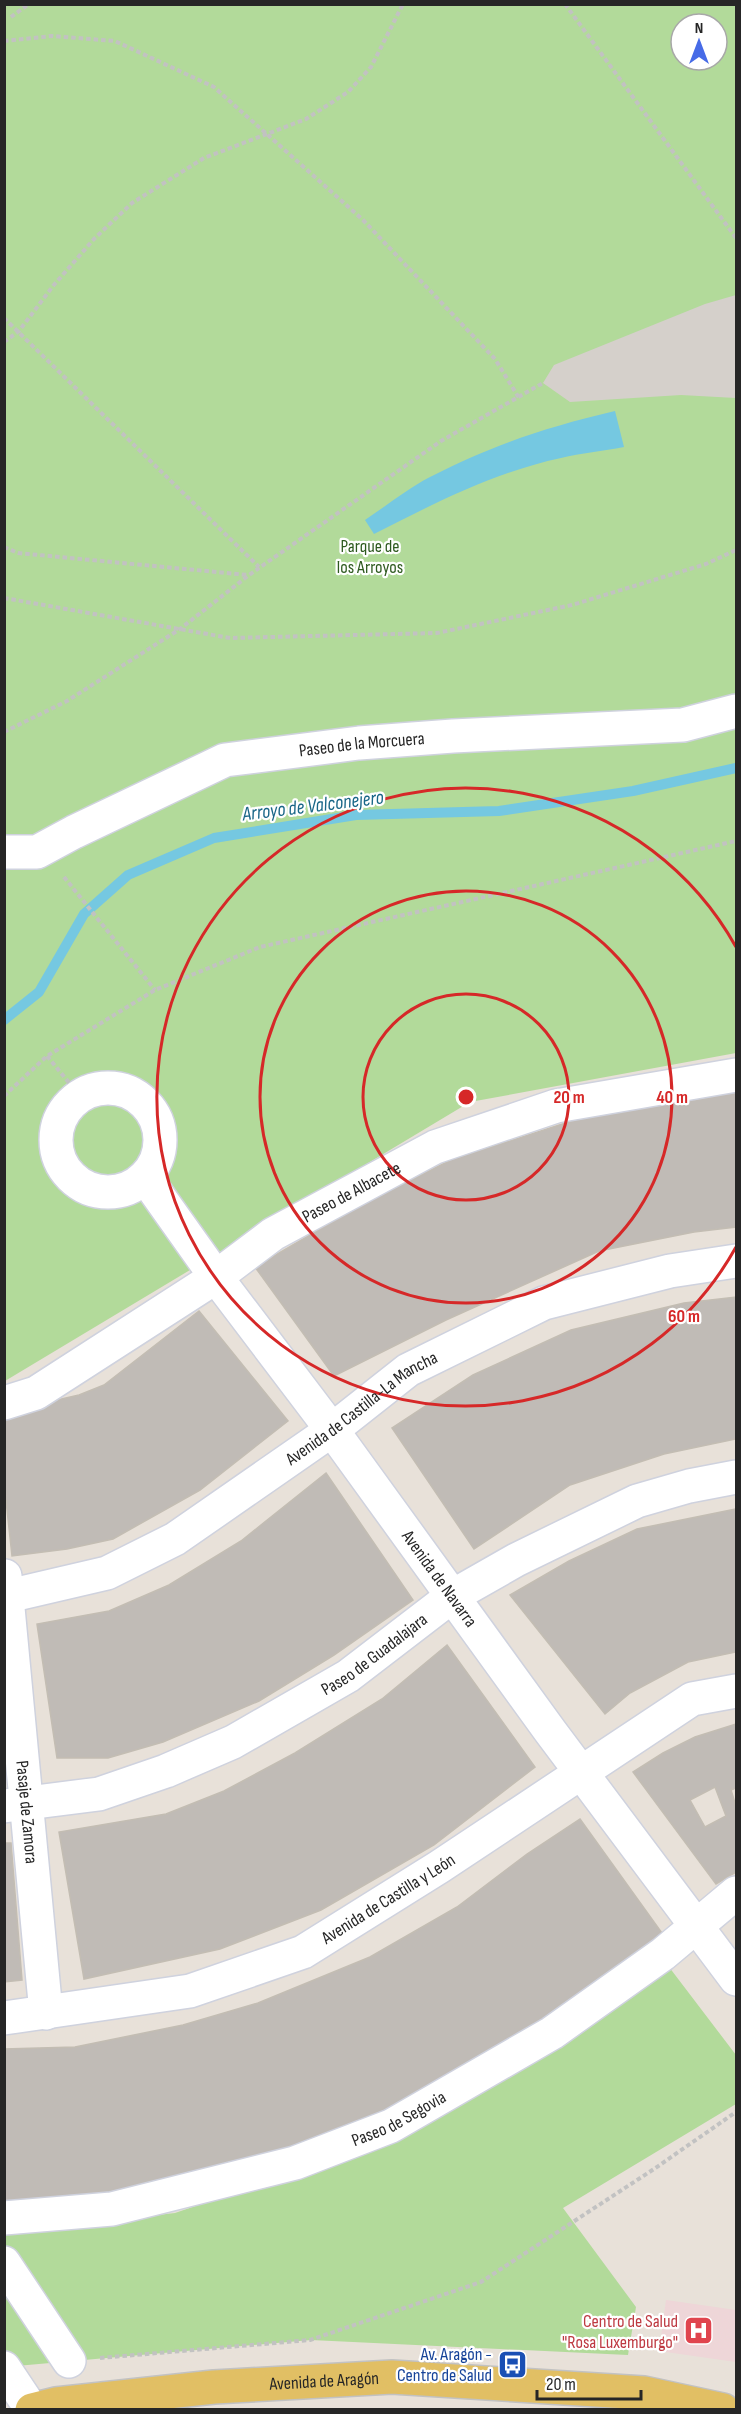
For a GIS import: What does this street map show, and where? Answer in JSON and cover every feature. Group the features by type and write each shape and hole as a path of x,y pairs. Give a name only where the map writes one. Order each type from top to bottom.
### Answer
{"main road":[{"name":"Avenida de Aragón","path":"32,2409 56,2404 214,2387 392,2378 644,2393 723,2409"}],"street":[{"name":"Paseo de la Morcuera","path":"4,852 37,852 225,760 382,741 683,725 736,711"},
{"name":"Paseo de Albacete","path":"4,1403 36,1393 216,1277 273,1234 435,1147 556,1106 736,1075"},
{"path":"112,1088 129,1092 143,1101 156,1122 160,1147 155,1163 145,1177 131,1187 114,1192 97,1191 80,1184 67,1172 59,1157 56,1140 59,1123 67,1108 80,1096 95,1090 112,1088"},
{"name":"Avenida de Navarra","path":"145,1177 216,1277 332,1430 451,1597 736,1980"},
{"name":"Avenida de Castilla-La Mancha","path":"5,1589 107,1573 175,1539 332,1430 408,1370 544,1303 670,1271 736,1261"},
{"name":"Paseo de Guadalajara","path":"15,1805 99,1794 166,1771 233,1742 348,1676 451,1597 516,1560 637,1501 736,1477"},
{"name":"Pasaje de Zamora","path":"5,1589 15,1805 46,2013"},
{"name":"Avenida de Castilla y León","path":"4,2019 190,1991 303,1952 439,1867 692,1699 736,1691"},
{"name":"Paseo de Segovia","path":"4,2218 112,2209 295,2163 391,2126 552,2033 663,1954 736,1893"},
{"path":"4,2263 69,2361"},
{"path":"4,2368 32,2409"}],"path":[{"path":"11,17 29,4"},
{"path":"4,342 19,331 53,286 94,239 132,203 204,158 266,132 306,119 348,92 371,67 403,4"},
{"path":"565,4 736,238"},
{"path":"4,41 52,36 115,42 214,87 363,220 495,359 519,398"},
{"path":"4,318 259,567"},
{"path":"4,732 67,701 180,629 259,567 441,441 543,383"},
{"path":"4,548 18,553 249,575"},
{"path":"4,598 230,638 437,633 572,605 706,564 736,550"},
{"path":"4,1096 47,1056 155,990 260,947 736,841"},
{"path":"72,884 155,990"},
{"path":"47,1056 80,1096"},
{"path":"69,2361 310,2340 481,2282 654,2169 736,2112"}],"shaded area":[{"path":"736,295 736,398 681,395 570,402 543,383 554,365 705,304"},
{"name":"Centro de Salud \"Rosa Luxemburgo\"","path":"666,2300 736,2310 736,2362 659,2351"}],"green space":[{"name":"Parque de los Arroyos","path":"4,5 736,5 736,1053 470,1102 5,1381"},
{"path":"666,1963 736,2055 736,2104 563,2208 636,2307 628,2355 311,2340 5,2367 4,2233 175,2213 306,2168"}],"water":[{"path":"615,411 624,447 536,464 488,480 374,534 365,520 421,482 476,455 543,430"}],"building":[{"path":"736,1088 736,1227 694,1232 599,1251 446,1320 334,1376 255,1267 370,1200 453,1159 575,1120"},
{"path":"736,1297 736,1439 664,1454 570,1485 474,1549 392,1428 473,1375 571,1330 684,1303"},
{"path":"199,1311 288,1421 200,1490 113,1539 67,1549 12,1556 4,1482 4,1412 79,1395 104,1385"},
{"path":"326,1473 413,1600 334,1655 259,1701 163,1742 108,1758 57,1758 37,1624 109,1611 169,1585 241,1541"},
{"path":"736,1509 736,1652 688,1662 630,1693 605,1714 510,1595 569,1561 637,1529"},
{"path":"447,1645 535,1767 434,1845 321,1910 220,1949 84,1979 59,1832 166,1814 224,1791 295,1753 382,1699"},
{"path":"736,1724 736,1788 731,1790 736,1806 736,1872 716,1884 633,1772 695,1737","holes":["715,1787 726,1816 705,1827 690,1800"]},
{"path":"580,1819 667,1940 404,2111 316,2143 133,2190 4,2205 4,2049 75,2047 183,2025 258,2003 370,1957 457,1907 527,1854"},
{"path":"4,1843 11,1843 22,1980 4,1982"}],"waterway":[{"name":"Arroyo de Valconejero","path":"4,1020 39,992 84,914 128,875 214,838 356,815 499,811 633,791 736,768"}],"place":[{"name":"Centro de Salud \"Rosa Luxemburgo\"","path":"699,2331"},
{"name":"Av. Aragón - Centro de Salud","path":"513,2364"}]}
